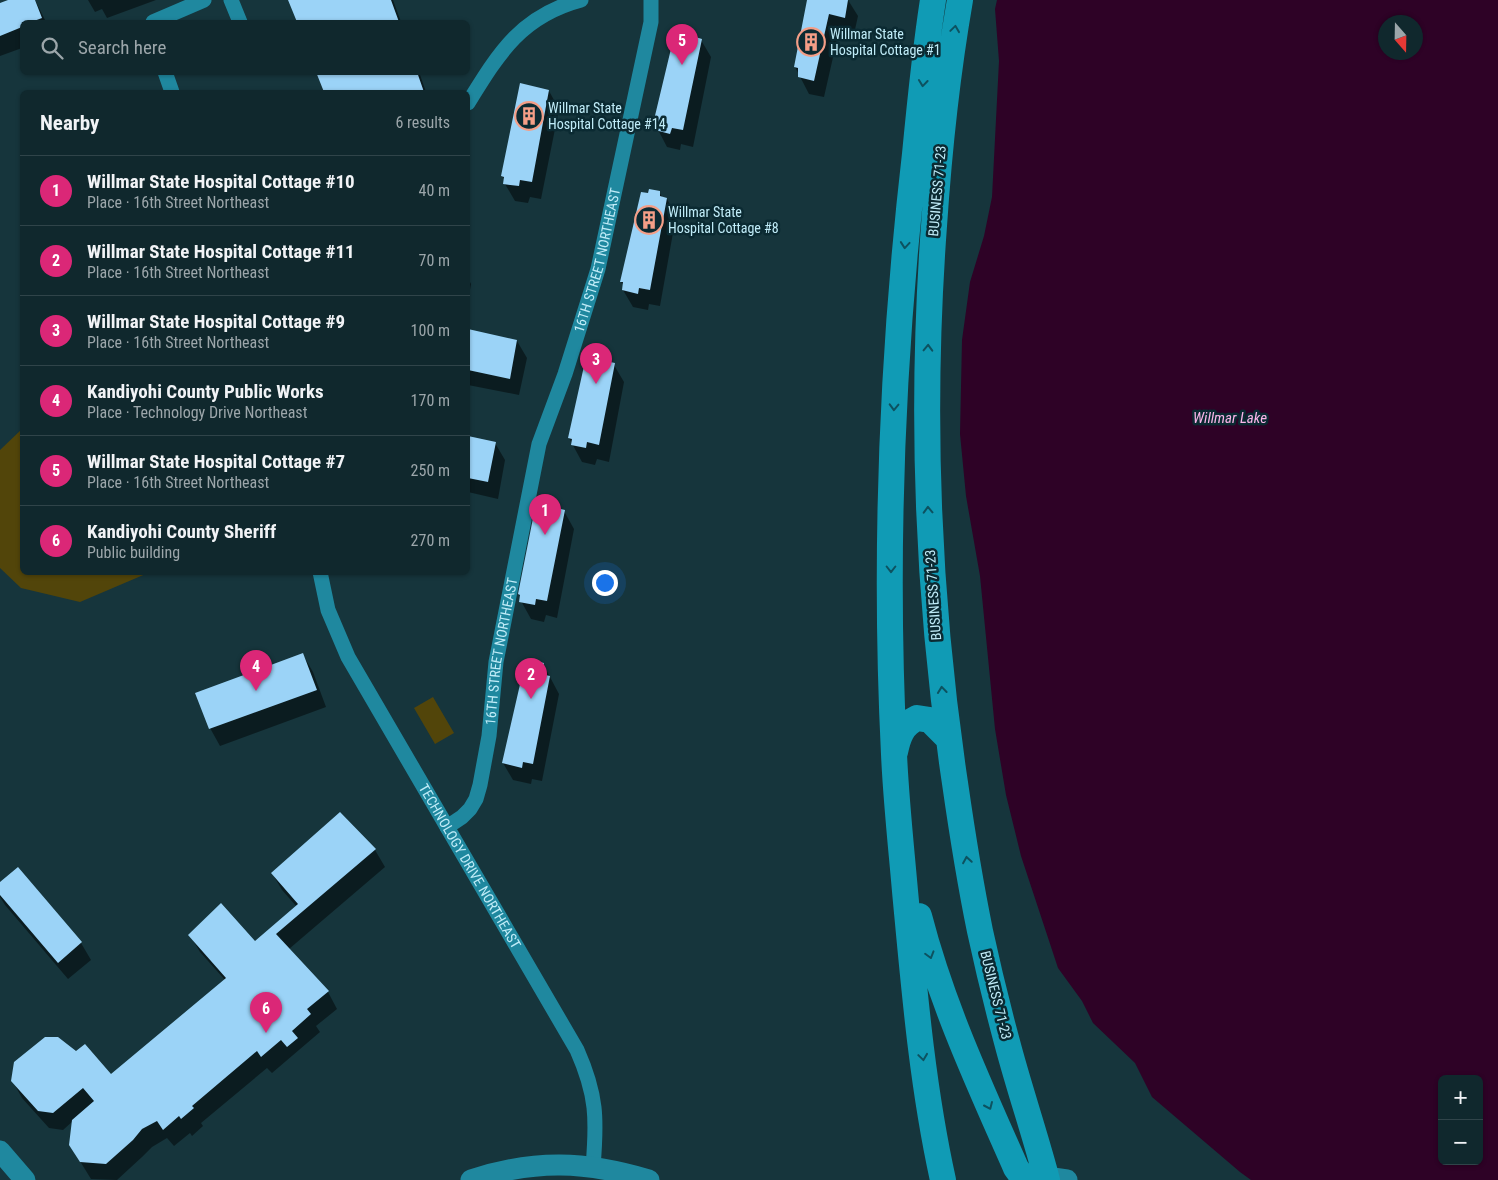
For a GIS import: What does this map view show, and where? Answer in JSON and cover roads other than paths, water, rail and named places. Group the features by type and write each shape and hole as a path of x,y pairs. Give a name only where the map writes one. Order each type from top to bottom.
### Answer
{"highway":[{"name":"BUSINESS 71-23","path":"933,0 907,220 898,322 890,570 894,757 897,805 919,1025 937,1176"},
{"name":"BUSINESS 71-23","path":"960,0 946,96 929,291 926,452 929,543 939,667 968,870 1007,1042 1046,1179"},
{"path":"894,757 900,734 908,724 917,718 930,720 948,738"},
{"path":"897,805 915,897 940,988 961,1042 1016,1168 1046,1179"}],"street":[{"path":"158,20 204,0"},
{"path":"231,0 239,20"},
{"path":"470,99 500,53 524,27 551,11 580,0"},
{"name":"16TH STREET NORTHEAST","path":"447,827 470,809 476,799 480,786 489,736 496,662 539,444 565,374 598,269 651,22 652,0"},
{"path":"166,75 171,90"},
{"name":"TECHNOLOGY DRIVE NORTHEAST","path":"321,575 328,610 344,648 567,1032 583,1064 596,1114 593,1167"},
{"path":"0,1151 25,1180"},
{"path":"471,1180 508,1169 530,1166 573,1165 593,1167 649,1180"}],"water":[{"name":"Willmar Lake","path":"997,0 1498,0 1498,1180 1251,1180 1152,1097 1135,1063 1093,1023 1082,1001 1058,968 1021,856 1006,795 995,729 980,576 966,496 960,434 962,340 970,282 984,236 992,197 999,61 995,9"}],"place":[{"name":"Willmar State Hospital Cottage #1","path":"811,42"},
{"name":"Willmar State Hospital Cottage #7","path":"682,65"},
{"name":"Willmar State Hospital Cottage #14","path":"529,116"},
{"name":"Willmar State Hospital Cottage #8","path":"649,220"},
{"name":"Willmar State Hospital Cottage #9","path":"596,384"},
{"name":"Willmar State Hospital Cottage #10","path":"545,535"},
{"name":"Kandiyohi County Public Works","path":"256,691"},
{"name":"Willmar State Hospital Cottage #11","path":"531,699"},
{"name":"Kandiyohi County Sheriff","path":"266,1033"}]}
